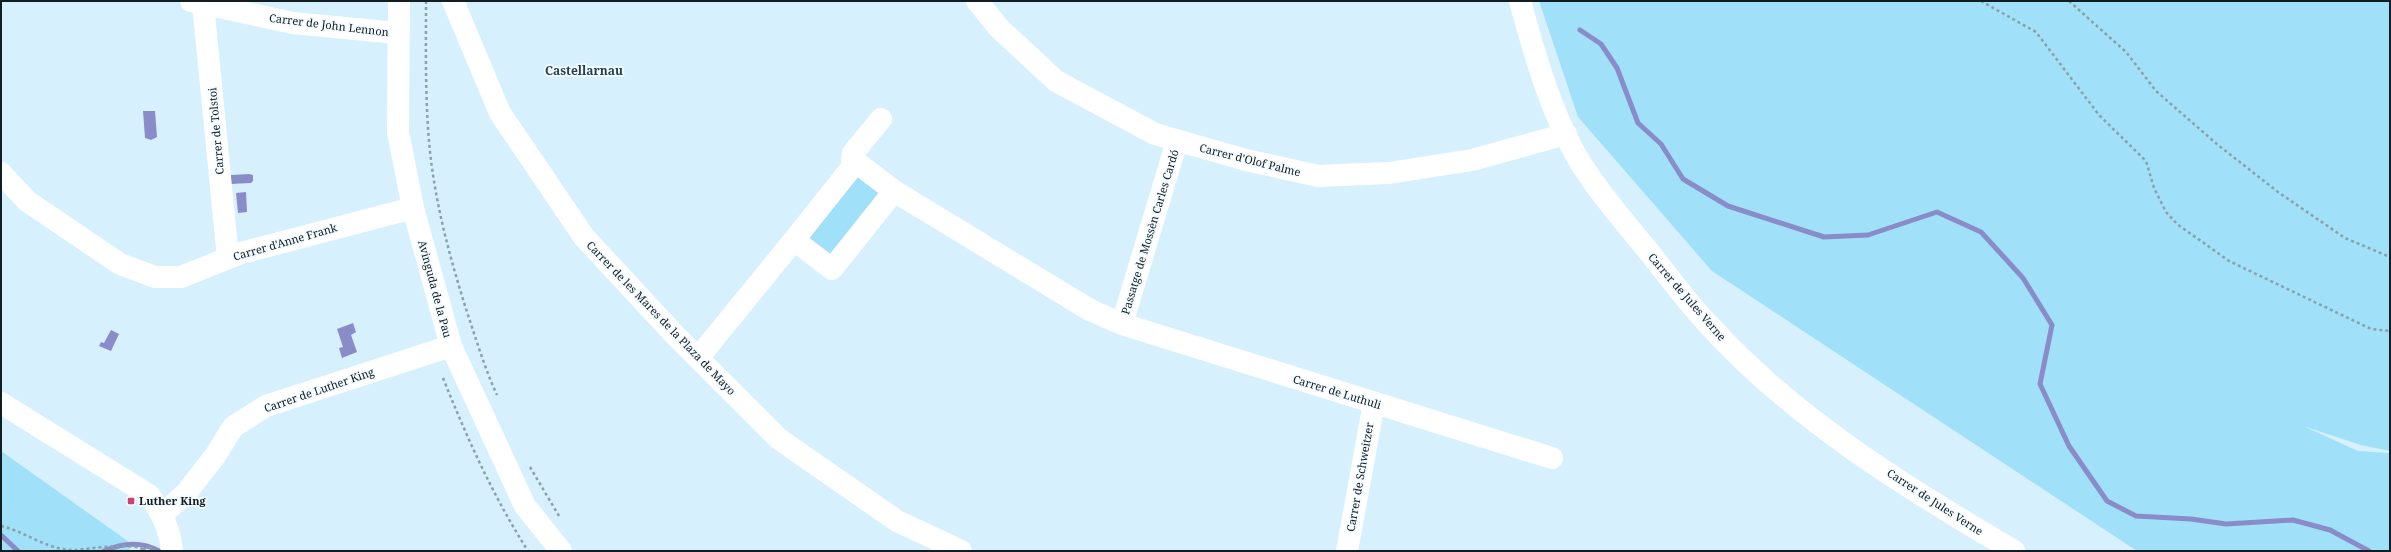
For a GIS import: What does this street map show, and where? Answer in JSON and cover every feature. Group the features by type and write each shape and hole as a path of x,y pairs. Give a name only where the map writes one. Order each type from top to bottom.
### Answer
{"street":[{"name":"Avinguda de la Pau","path":"399,1 397,33 398,132 413,208 451,346 525,506 561,551"},
{"name":"Carrer de les Mares de la Plaza de Mayo","path":"453,1 500,113 584,237 698,358 779,438 897,520 961,551"},
{"name":"Carrer d'Olof Palme","path":"976,1 999,28 1056,81 1154,134 1246,160 1318,176 1389,173 1472,160 1566,134"},
{"name":"Carrer de Jules Verne","path":"1520,1 1530,36 1558,116 1580,162 1630,229 1708,324 1753,369 1811,418 1945,510 2014,551"},
{"name":"Carrer de John Lennon","path":"197,3 293,23 397,33"},
{"name":"Carrer de Tolstoi","path":"197,3 228,258"},
{"path":"698,358 856,162 852,160 853,153 881,119"},
{"name":"Passatge de Mossèn Carles Cardó","path":"1122,324 1177,141"},
{"name":"Carrer de Luthuli","path":"856,162 894,191 1090,310 1122,324 1552,458"},
{"name":"Carrer d'Anne Frank","path":"1,173 26,201 120,264 155,277 181,277 248,250 413,208"},
{"path":"794,240 832,269 894,191"},
{"name":"Carrer de Luther King","path":"163,514 187,492 215,456 233,427 266,406 451,346"},
{"path":"1,403 149,495 163,514 171,539 172,551"},
{"name":"Carrer de Schweitzer","path":"1347,551 1374,403"}],"path":[{"path":"426,1 426,87 429,141 438,197 451,261 487,373 500,402"},
{"path":"1981,1 2036,32 2099,115 2146,161 2154,188 2166,212 2177,224 2229,261 2371,329 2390,331"},
{"path":"2069,1 2126,52 2156,92 2218,145 2278,192 2345,238 2390,257"},
{"path":"529,465 561,519"},
{"path":"1,526 15,530 54,548 75,550 97,547 136,547 145,551"}],"shaded area":[{"path":"1539,1 2390,1 2390,451 2361,445 2303,426 2358,451 2390,453 2390,551 2137,551 1712,271 1578,117"},
{"path":"143,111 155,111 157,137 151,140 145,138"},
{"path":"853,174 881,195 832,259 805,238"},
{"path":"231,175 253,175 253,181 251,183 231,184"},
{"path":"246,192 247,212 238,213 236,193"},
{"path":"353,323 356,332 351,335 357,352 342,358 339,348 343,347 337,329"},
{"path":"111,330 119,334 111,351 99,346 101,342 104,343"},
{"path":"1,451 129,542 130,551 1,551"}],"waterway":[{"path":"1580,30 1601,44 1617,68 1638,123 1661,144 1683,179 1728,206 1824,237 1868,235 1937,212 1981,232 2023,278 2052,325 2040,384 2069,446 2107,501 2136,516 2191,519 2226,524 2293,520 2330,530 2369,551"},
{"path":"1,535 18,551"},
{"path":"104,551 118,546 132,544 138,544 159,551"}],"place":[{"name":"Luther King","path":"131,501"}],"district":[{"name":"Castellarnau","path":"584,71"}]}
